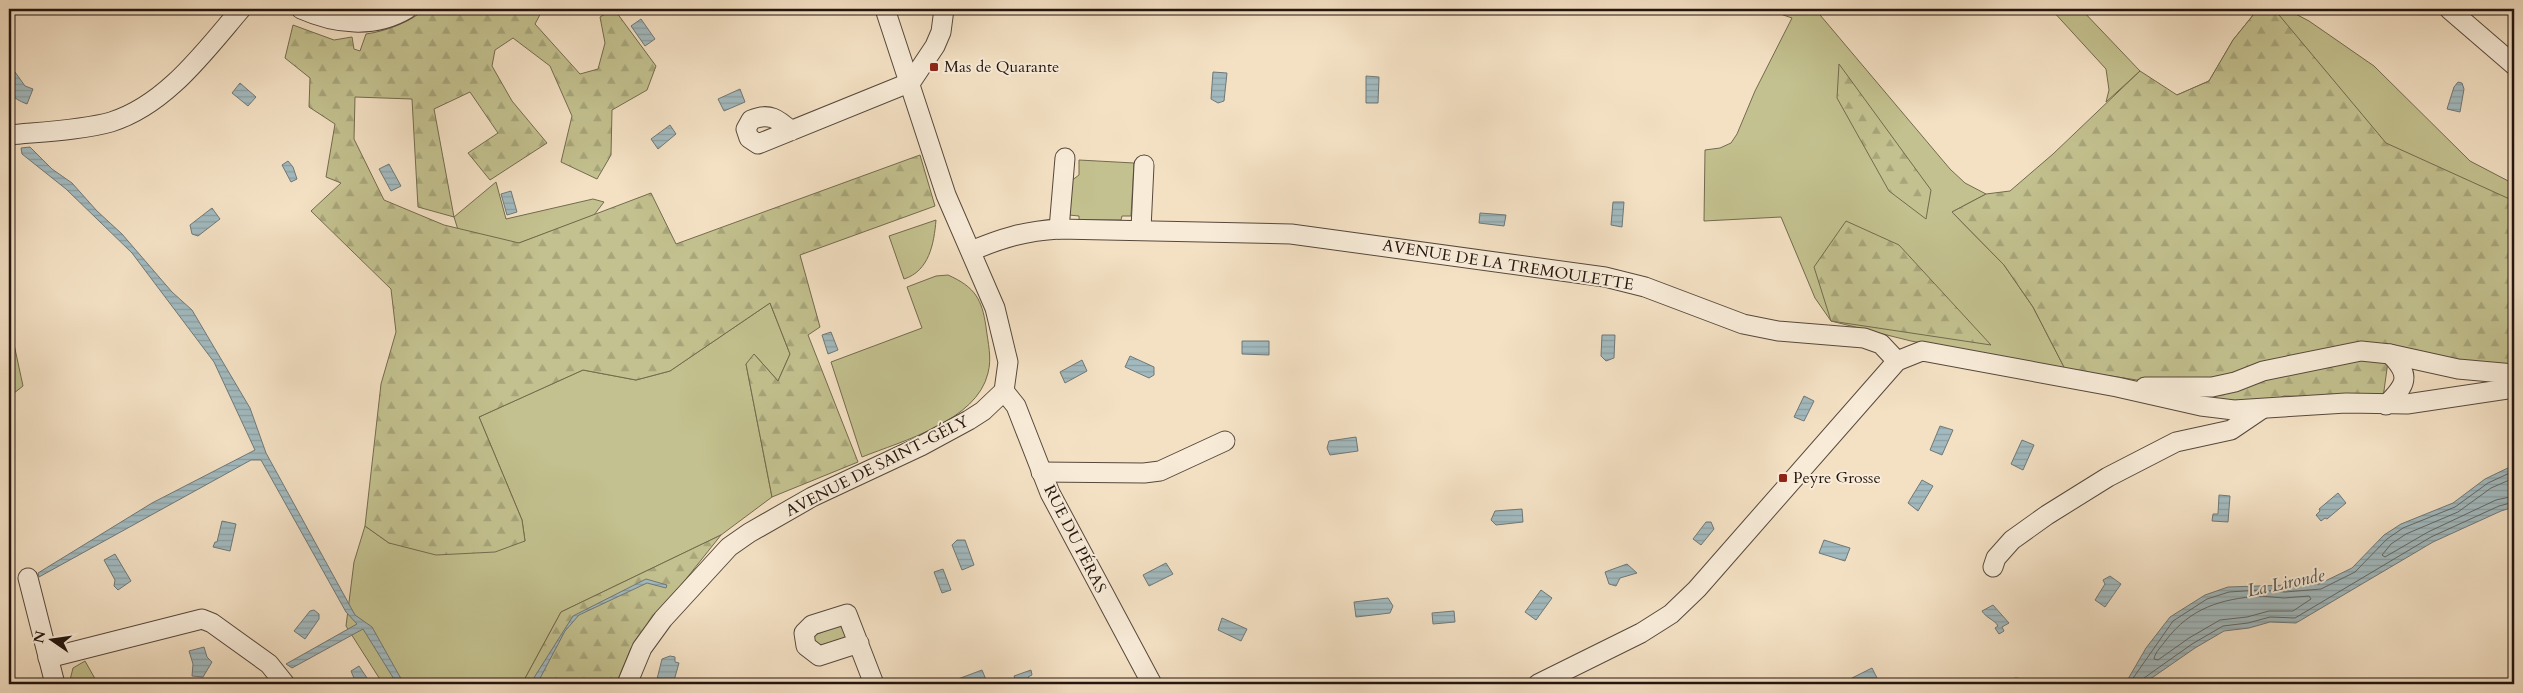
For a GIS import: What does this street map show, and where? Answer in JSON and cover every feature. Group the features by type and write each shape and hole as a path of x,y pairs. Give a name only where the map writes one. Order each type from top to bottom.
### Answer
{"street":[{"path":"9,135 109,122 126,116 175,84 242,9"},
{"path":"301,9 328,19 356,23 394,17 407,9"},
{"path":"885,9 911,82 946,195 995,308 1007,352 1008,371 1004,391"},
{"path":"790,131 911,82 935,46 940,32 944,9"},
{"path":"2449,9 2514,65"},
{"path":"1059,228 1065,158"},
{"path":"1141,229 1144,165"},
{"name":"AVENUE DE LA TREMOULETTE","path":"971,250 1003,237 1035,230 1059,228 1291,234 1605,277 1645,287 1744,324 1778,331 1864,338 1881,344 1897,361"},
{"path":"1538,684 1641,633 1671,614 1697,589 1897,361 1922,351 2117,387 2201,406 2234,410 2346,402 2386,405 2430,402 2514,388"},
{"path":"2117,387 2212,387 2235,382 2263,371 2361,351 2390,354 2458,369 2514,374"},
{"path":"2386,405 2401,389 2404,381 2402,368 2390,354"},
{"name":"RUE DU PÉRAS","path":"1004,391 1016,406 1041,472 1152,684"},
{"name":"AVENUE DE SAINT-GÉLY","path":"627,684 642,648 658,626 679,600 729,547 749,533 812,497 921,446 969,420 983,411 1004,391"},
{"path":"1993,567 1996,558 2012,540 2047,515 2108,477 2176,442 2232,430 2262,409"},
{"path":"1041,472 1144,473 1160,471 1225,440"},
{"path":"28,578 55,684"},
{"path":"48,658 202,619 212,622 269,664 285,684"},
{"path":"859,643 874,684"}],"green space":[{"path":"425,9 543,9 535,24 580,74 598,69 605,43 600,17 614,9 656,66 647,90 612,110 611,155 597,179 561,162 572,116 550,66 513,38 495,50 492,66 512,101 547,143 490,180 468,153 498,133 470,92 434,109 454,217 418,207 412,99 355,97 354,139 384,200 444,225 519,243 651,193 676,244 920,155 935,206 800,255 820,327 808,335 858,462 772,497 746,364 754,354 778,381 790,354 770,303 670,371 636,380 583,370 479,417 522,520 525,541 495,552 436,555 389,543 365,526 381,384 396,332 391,289 311,211 341,183 326,177 335,124 309,107 310,78 285,58 293,25 334,40 352,37 354,49 360,51 366,34 398,25"},
{"path":"1766,9 1815,9 1950,169 1965,183 1986,194 1952,212 2004,265 2033,307 2065,369 1911,341 1831,321 1815,298 1781,217 1704,221 1705,150 1720,148 1731,143 1737,134 1755,91 1792,18"},
{"path":"2051,9 2081,9 2140,71 2106,102 2109,90 2106,69"},
{"path":"2258,9 2286,9 2309,21 2374,66 2470,161 2514,184 2514,268 2177,95 2209,81 2233,40"},
{"path":"2258,9 2274,9 2386,143 2514,201 2514,374 2389,354 2383,398 2284,396 2231,416 2200,414 2137,380 2065,369 2033,307 2004,265 1952,212 1986,194 2010,191 2053,154 2140,71 2177,95 2209,81 2233,40"},
{"path":"1839,64 1931,190 1926,219 1889,191 1837,98"},
{"path":"1079,160 1134,163 1131,216 1122,216 1121,220 1079,220 1079,216 1069,215 1071,181 1079,175"},
{"path":"496,182 506,219 593,199 604,202 594,215 519,243 464,249 454,217"},
{"path":"936,220 929,256 919,270 904,279 889,236"},
{"path":"1846,221 1899,245 1991,345 1831,321 1814,267"},
{"path":"948,275 971,289 982,309 989,345 990,362 981,390 969,404 936,427 862,457 831,362 922,328 907,287 936,276"},
{"path":"770,303 790,354 778,381 755,355 746,364 772,497 721,535 561,612 522,684 383,684 346,626 354,562 365,526 389,543 525,541 522,520 479,417 583,370 636,380 670,371"},
{"path":"9,321 23,386 9,397"},
{"path":"721,535 631,648 616,684 522,684 561,612"},
{"path":"839,625 847,634 846,638 818,646 813,639 815,635"},
{"path":"85,661 98,684 69,684 73,668"}],"water":[{"path":"641,19 655,39 645,46 631,26"},
{"path":"15,72 25,86 33,89 27,104 14,97 10,91 9,76"},
{"path":"1213,72 1227,73 1224,101 1218,103 1211,99"},
{"path":"1366,76 1379,77 1378,103 1366,103"},
{"path":"2458,82 2462,83 2464,89 2460,112 2447,109 2454,87"},
{"path":"240,83 256,97 248,106 232,93"},
{"path":"740,89 745,102 724,111 718,99"},
{"path":"670,125 676,134 658,149 651,139"},
{"path":"30,147 52,169 72,183 97,211 122,234 172,292 192,310 250,408 266,453 355,615 372,627 404,684 397,684 363,629 292,668 286,664 357,624 346,612 261,460 251,460 39,577 38,573 152,503 255,450 214,362 132,253 66,189 22,154 21,148"},
{"path":"288,161 293,167 297,179 291,182 282,165"},
{"path":"389,164 401,186 391,191 379,169"},
{"path":"511,191 517,212 507,215 501,194"},
{"path":"1613,202 1624,202 1622,227 1611,225"},
{"path":"212,208 220,219 198,236 192,234 190,225"},
{"path":"1480,213 1506,215 1504,226 1479,223"},
{"path":"831,332 838,350 828,354 822,335"},
{"path":"1602,335 1615,335 1614,358 1606,361 1601,356"},
{"path":"1242,341 1269,341 1269,355 1242,354"},
{"path":"1130,356 1154,367 1154,375 1149,378 1125,367"},
{"path":"1082,360 1087,371 1065,383 1060,372"},
{"path":"1804,396 1814,401 1804,421 1794,417"},
{"path":"1940,426 1953,430 1942,455 1930,450"},
{"path":"1356,437 1358,451 1330,455 1327,448 1329,441"},
{"path":"2022,440 2034,445 2023,470 2011,464"},
{"path":"2514,465 2514,507 2433,542 2296,623 2270,622 2249,628 2224,631 2195,648 2143,684 2120,684 2128,679 2146,648 2170,617 2205,595 2228,587 2319,584 2352,568 2384,535 2401,524 2453,503 2485,479"},
{"path":"1922,480 1933,486 1918,511 1908,503"},
{"path":"2338,493 2346,503 2327,519 2325,518 2321,521 2316,515 2320,511 2319,509"},
{"path":"2219,495 2230,496 2228,522 2212,521 2213,514 2218,514"},
{"path":"1522,509 1523,522 1496,525 1491,520 1495,511"},
{"path":"222,521 236,524 230,551 213,547 215,542 217,542"},
{"path":"1706,522 1711,522 1714,529 1701,545 1693,539"},
{"path":"957,540 965,540 974,565 962,570 952,545"},
{"path":"1824,540 1850,548 1845,561 1819,553"},
{"path":"115,554 131,581 118,590 114,586 115,580 104,560"},
{"path":"1166,563 1173,574 1149,586 1143,575"},
{"path":"1627,564 1637,573 1620,578 1616,586 1609,584 1605,572"},
{"path":"943,569 951,590 942,593 934,572"},
{"path":"2110,576 2121,584 2105,607 2095,600 2105,584 2103,580"},
{"path":"646,579 667,585 666,588 647,583 579,615 565,631 537,684 530,684 573,616"},
{"path":"1541,590 1552,598 1536,620 1525,612"},
{"path":"1388,598 1393,606 1390,613 1356,617 1354,602"},
{"path":"1993,605 2009,623 2002,627 2004,631 1999,634 1995,628 1998,626 1997,624 1982,611"},
{"path":"314,610 319,614 319,619 305,639 294,631 310,611"},
{"path":"1454,611 1455,622 1433,624 1432,613"},
{"path":"1222,618 1247,629 1241,641 1218,630"},
{"path":"204,647 207,657 212,662 203,677 192,676 193,664 189,651"},
{"path":"670,656 675,657 675,662 679,663 673,684 656,683 662,659"},
{"path":"359,666 371,684 356,683 351,671"},
{"path":"1872,668 1878,680 1870,684 1846,684 1844,682"},
{"path":"982,670 987,682 981,684 960,684 958,679"},
{"path":"1031,670 1032,675 1028,677 1031,684 1017,684 1014,676"},
{"path":"2016,678 2060,684 1984,684"}],"place":[{"name":"Mas de Quarante","path":"934,67"},
{"name":"Peyre Grosse","path":"1783,478"}],"water label":[{"name":"La Lironde","path":"2286,583"}]}
